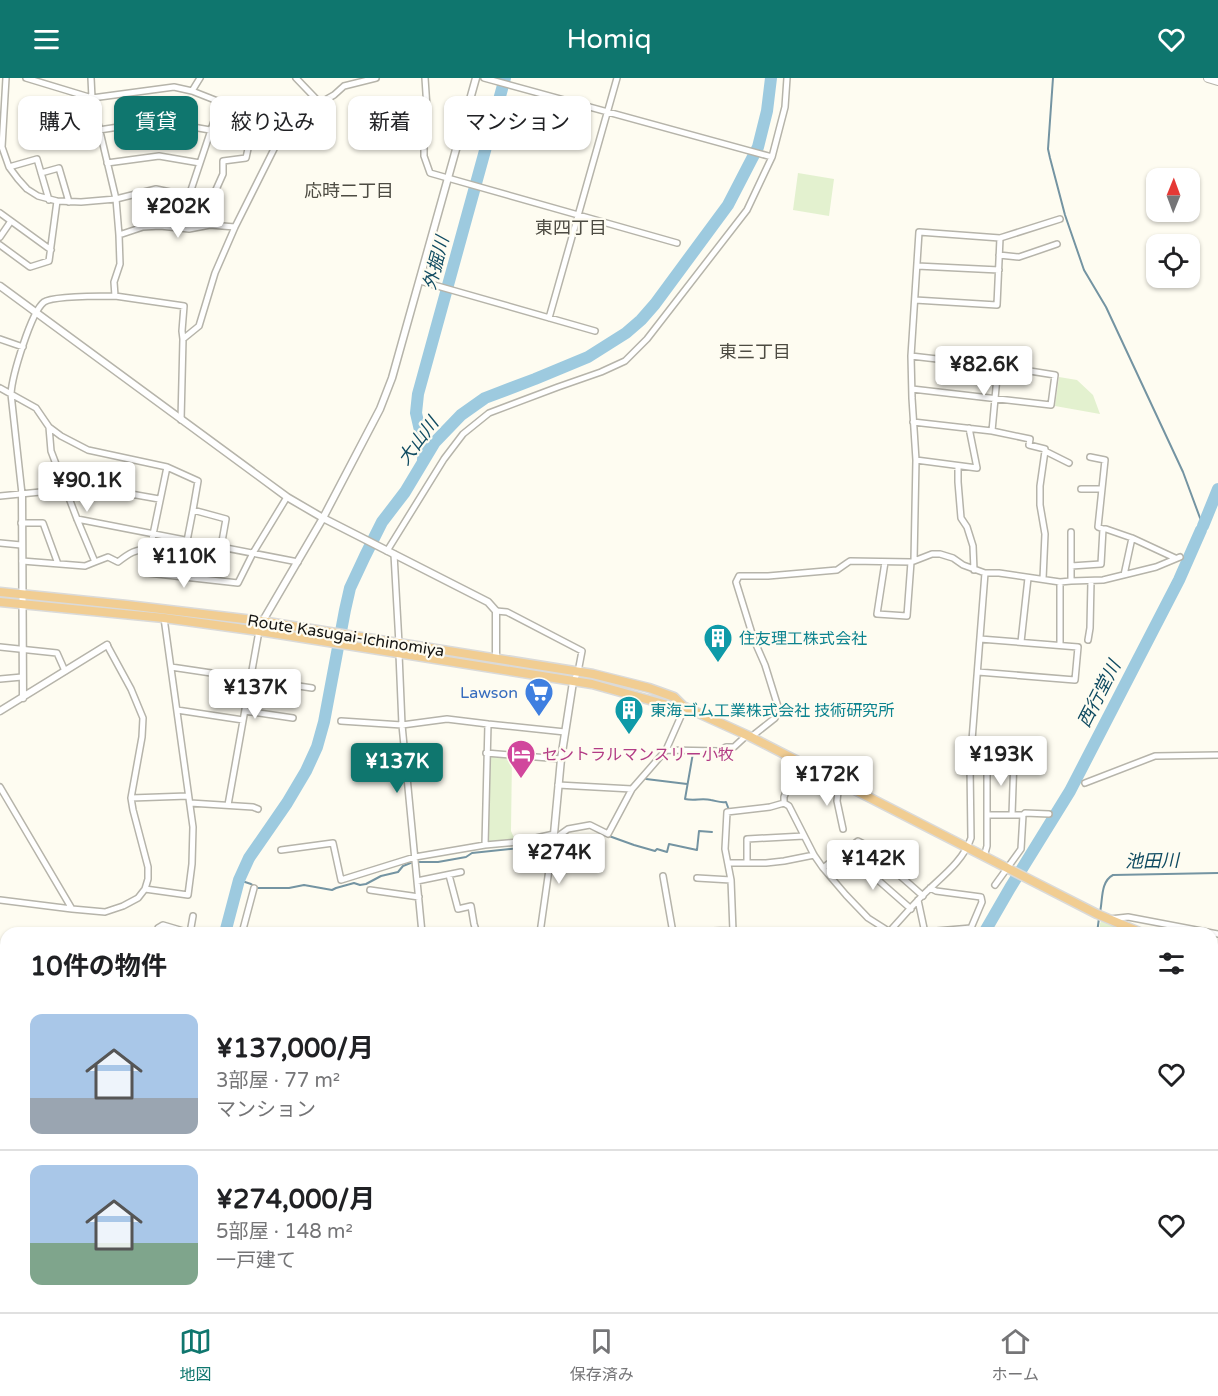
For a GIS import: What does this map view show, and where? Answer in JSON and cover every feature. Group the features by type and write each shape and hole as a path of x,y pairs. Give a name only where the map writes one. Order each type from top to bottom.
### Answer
{"main road":[{"path":"1208,78 1218,81"},
{"name":"Route Kasugai-Ichinomiya","path":"0,592 261,621 357,647 496,659 578,672 649,688 674,697 684,707"},
{"name":"Route Kasugai-Ichinomiya","path":"0,602 164,618 259,631 359,637 399,649 592,684 670,706 684,707 749,736 967,849 1128,927"}],"street":[{"path":"6,78 1,147 9,167 18,179 38,196 49,200 81,202 116,199 156,189 210,203"},
{"path":"26,78 86,96"},
{"path":"91,78 92,96"},
{"path":"192,91 200,78"},
{"path":"296,78 314,96"},
{"path":"332,96 344,86 376,78"},
{"path":"424,78 427,108 424,156 430,173 677,243"},
{"path":"228,805 261,621 323,518 380,409 392,378 476,78"},
{"path":"484,78 772,157"},
{"path":"549,318 617,78"},
{"path":"385,550 444,459 463,434 489,413 625,361 647,339 747,210 772,157 785,108 787,78"},
{"path":"102,96 174,87 210,99"},
{"path":"102,130 158,121 210,130 189,196"},
{"path":"102,142 116,199 119,235 120,264 114,282 114,296"},
{"path":"210,225 210,203 223,174 223,161 246,158 248,150"},
{"path":"183,339 199,326 215,273 274,150"},
{"path":"107,163 159,156 200,163"},
{"path":"9,167 37,159 49,200"},
{"path":"41,174 58,168 69,202"},
{"path":"0,244 30,267 49,261 57,201"},
{"path":"0,213 51,250"},
{"path":"885,562 877,614 907,616 913,561 916,460 911,356 919,232 1000,238 1060,219"},
{"path":"0,237 11,221"},
{"path":"119,235 143,227 189,229 210,225 235,227"},
{"path":"915,300 997,305 1000,238"},
{"path":"999,255 1019,256 1057,244"},
{"path":"917,266 999,270"},
{"path":"420,281 595,331"},
{"path":"0,286 287,497 323,518 488,602 496,611 496,659"},
{"path":"23,698 22,494 11,394 12,382 36,312 52,298 95,296 114,296 184,306 181,420"},
{"path":"0,339 23,347"},
{"path":"911,356 1055,375 1051,405 912,389"},
{"path":"992,431 998,366"},
{"path":"0,388 36,408 49,427 88,450 167,467 198,481 187,541"},
{"path":"913,422 992,431 1030,439 1029,445 1045,449 1069,463"},
{"path":"49,427 51,451 95,562"},
{"path":"916,460 977,468 969,428"},
{"path":"1042,579 1045,534 1040,505 1040,486 1045,451"},
{"path":"666,750 719,751 726,747 734,747 775,718 779,710 736,582 739,576 837,570 850,561 913,561 932,554 940,554 985,573 1060,582 1091,581 1156,567 1178,558 1132,538 1098,527 1106,460 1090,457"},
{"path":"958,466 961,518 974,546 974,570"},
{"path":"167,467 150,549 148,573 238,583 253,553 287,497"},
{"path":"0,496 91,487 159,500"},
{"path":"1081,489 1102,489"},
{"path":"193,510 226,519 221,547"},
{"path":"77,519 298,562"},
{"path":"21,524 43,523 58,564"},
{"path":"1071,566 1101,564 1102,529"},
{"path":"1071,532 1071,581"},
{"path":"1124,575 1132,538"},
{"path":"0,543 21,545"},
{"path":"22,561 85,566 108,557 118,562 141,548 150,549"},
{"path":"394,554 402,725 422,927"},
{"path":"894,927 949,871 967,849 971,838 970,766 985,573"},
{"path":"1021,642 1028,578"},
{"path":"1088,640 1091,581"},
{"path":"1059,645 1060,582"},
{"path":"496,611 507,612 582,651 578,672 573,682 565,732 554,837 541,927"},
{"path":"145,889 188,894 192,864 194,827 164,618"},
{"path":"978,672 1075,680 1078,647 980,639"},
{"path":"0,711 107,645 131,689 143,718 142,737 131,798 148,867 145,889 138,898 105,912 0,900"},
{"path":"0,647 57,653 65,671"},
{"path":"171,667 312,688"},
{"path":"0,679 22,677"},
{"path":"280,850 333,843 341,880 415,856 554,837 568,829 590,825 608,834 632,789 666,750 684,707"},
{"path":"177,710 243,720"},
{"path":"244,711 293,718"},
{"path":"341,720 402,725 447,719 565,732"},
{"path":"485,845 488,724"},
{"path":"971,754 1002,745"},
{"path":"486,753 561,759"},
{"path":"1085,783 1155,756 1218,755"},
{"path":"970,766 987,766 1014,757 1012,814"},
{"path":"984,857 987,846 987,766"},
{"path":"784,803 786,792 805,784 814,769"},
{"path":"839,782 837,801 843,829"},
{"path":"558,785 632,789"},
{"path":"0,787 72,909"},
{"path":"131,798 188,796"},
{"path":"190,803 258,809"},
{"path":"733,927 730,880 725,849 727,812 784,803 789,806 823,868 868,918 882,927"},
{"path":"987,815 1049,814"},
{"path":"995,885 1021,849 1023,815"},
{"path":"747,862 747,839 804,836"},
{"path":"823,868 858,841 864,844 920,898 924,927"},
{"path":"728,863 766,863 814,855"},
{"path":"889,866 878,880 911,909"},
{"path":"417,881 461,872"},
{"path":"449,875 458,909 471,906 475,927"},
{"path":"663,876 672,927"},
{"path":"697,878 730,880"},
{"path":"244,927 254,888"},
{"path":"930,888 936,891 981,897 982,903 973,927"},
{"path":"370,890 419,897"},
{"path":"191,927 193,916"},
{"path":"1104,917 1128,917 1181,927"}],"green space":[{"path":"798,173 834,179 829,216 793,210"},
{"path":"175,196 189,199 189,227 175,226"},
{"path":"1059,377 1077,380 1093,395 1100,414 1055,406"},
{"path":"489,756 512,757 511,831 515,840 488,842"},
{"path":"1102,921 1116,927 1100,927"}],"waterway":[{"name":"外掘川","path":"423,460 424,448 416,413 418,394 505,78"},
{"name":"大山川","path":"227,927 239,880 249,858 287,803 317,747 350,588 382,522 405,492 435,442 461,415 485,398 588,357 626,333 641,320 728,205 758,147 767,111 771,78"},
{"path":"1053,78 1048,149 1065,215 1084,270 1106,307 1183,472 1203,526 1201,530"},
{"name":"西行堂川","path":"1203,526 1218,489"},
{"name":"西行堂川","path":"987,927 1070,791 1179,580 1201,530"},
{"path":"693,753 685,799 726,802 729,810"},
{"path":"646,779 687,784"},
{"path":"609,836 655,851 657,849 667,852 669,844 697,850 699,831 712,832"},
{"path":"239,880 258,888 289,888 304,885 332,890 354,883 366,884 381,876 398,872 403,866 413,862 438,862 466,857 472,853 549,843"},
{"name":"池田川","path":"1100,912 1104,887 1113,875 1218,873"},
{"name":"池田川","path":"1098,927 1099,918"}],"place":[{"name":"住友理工株式会社","path":"718,664"},
{"name":"Lawson","path":"539,718"},
{"name":"東海ゴム工業株式会社 技術研究所","path":"629,736"},
{"name":"セントラルマンスリー小牧","path":"521,780"}],"district":[{"name":"応時二丁目","path":"349,191"},
{"name":"東四丁目","path":"571,228"},
{"name":"東三丁目","path":"755,352"}]}
